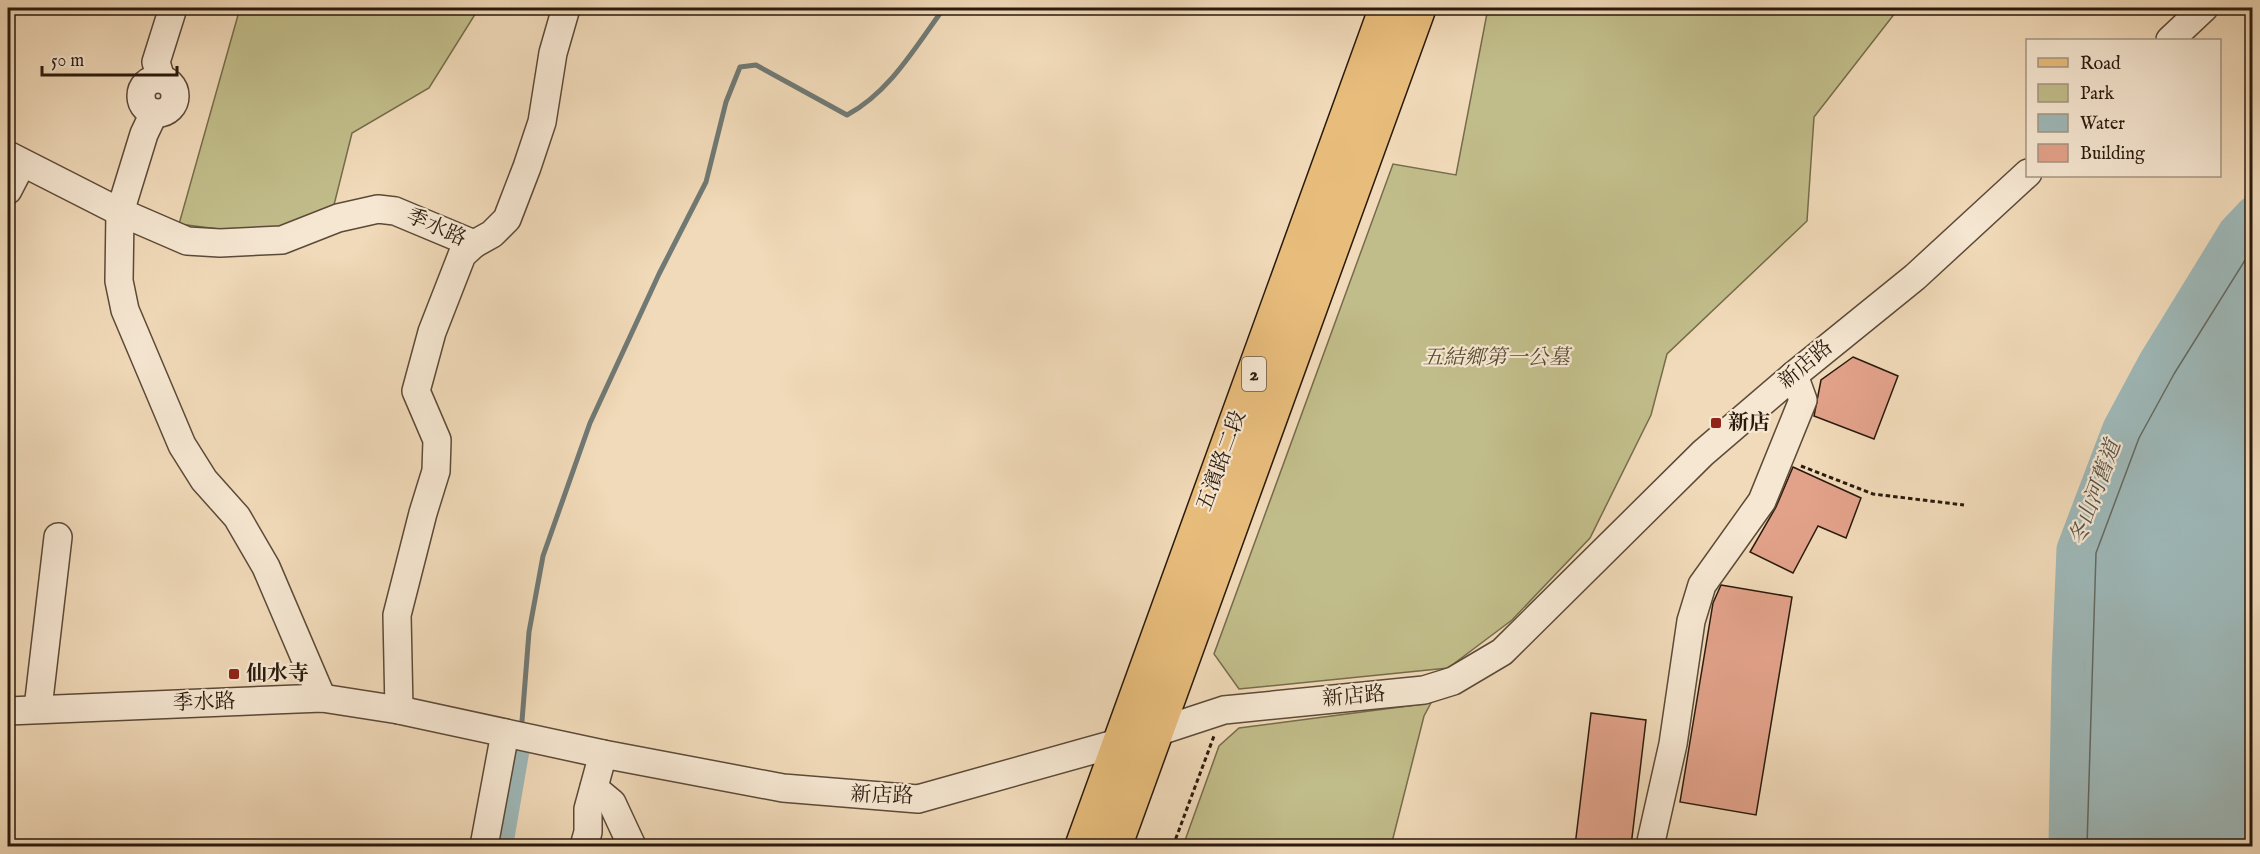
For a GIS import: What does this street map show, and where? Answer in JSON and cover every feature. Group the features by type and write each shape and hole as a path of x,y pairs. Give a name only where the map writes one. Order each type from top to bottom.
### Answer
{"main road":[{"name":"五濱路二段","path":"1082,846 1386,8"},
{"name":"五濱路二段","path":"1116,846 1419,8"}],"street":[{"path":"173,8 156,62 162,79 148,82 140,93 143,106 154,113 144,134 120,212 119,281 125,310 182,445 204,480 237,516 266,567 322,698"},
{"path":"474,244 492,234 507,219 542,122 553,53 566,8"},
{"path":"2171,39 2204,8"},
{"path":"8,190 15,159"},
{"name":"季水路","path":"15,159 120,212 187,241 220,243 282,240 338,218 378,208 395,211 474,244 462,255 432,332 416,391 437,440 436,471 397,615 399,710"},
{"name":"新店路","path":"505,733 783,788 918,799 1157,732 1224,710 1424,690 1453,681 1502,652 1703,453 1794,375 1915,277 2026,175"},
{"path":"1650,846 1673,744 1690,621 1702,585 1762,501 1803,400 1794,375"},
{"path":"39,708 58,537"},
{"name":"季水路","path":"8,711 322,698 399,710 505,733"},
{"path":"484,846 505,733"},
{"path":"584,846 588,832 588,809 603,754"},
{"path":"594,788 612,803 632,846"}],"path":[{"path":"1780,457 1873,494 1964,505"},
{"path":"1173,846 1224,710"}],"green space":[{"path":"240,8 479,8 429,88 352,133 332,213 258,234 179,224"},
{"name":"五結鄉第一公墓","path":"1488,8 1899,8 1814,117 1807,221 1667,354 1651,415 1590,538 1512,620 1448,668 1239,689 1214,654 1393,164 1456,175"},
{"path":"1431,703 1424,716 1391,846 1183,846 1219,746 1239,728"}],"water":[{"path":"2252,213 2252,846 2065,846 2073,549 2119,428 2154,363 2240,227"}],"building":[{"path":"1853,357 1898,376 1874,439 1814,416 1821,380"},
{"path":"1793,467 1861,498 1846,538 1818,526 1793,573 1750,552 1776,507"},
{"path":"1721,585 1792,597 1756,815 1680,802 1713,603"},
{"path":"1591,713 1646,720 1631,846 1575,846"}],"waterway":[{"path":"522,721 529,632 543,556 590,423 659,274 706,182 726,102 740,67 756,65 847,115 876,94 889,81 944,8"},
{"name":"冬山河舊道","path":"2065,846 2073,549 2119,428 2154,363 2235,231 2252,213"},
{"path":"503,846 519,753"}],"place":[{"name":"新店","path":"1716,423"},
{"name":"仙水寺","path":"234,674"}]}
